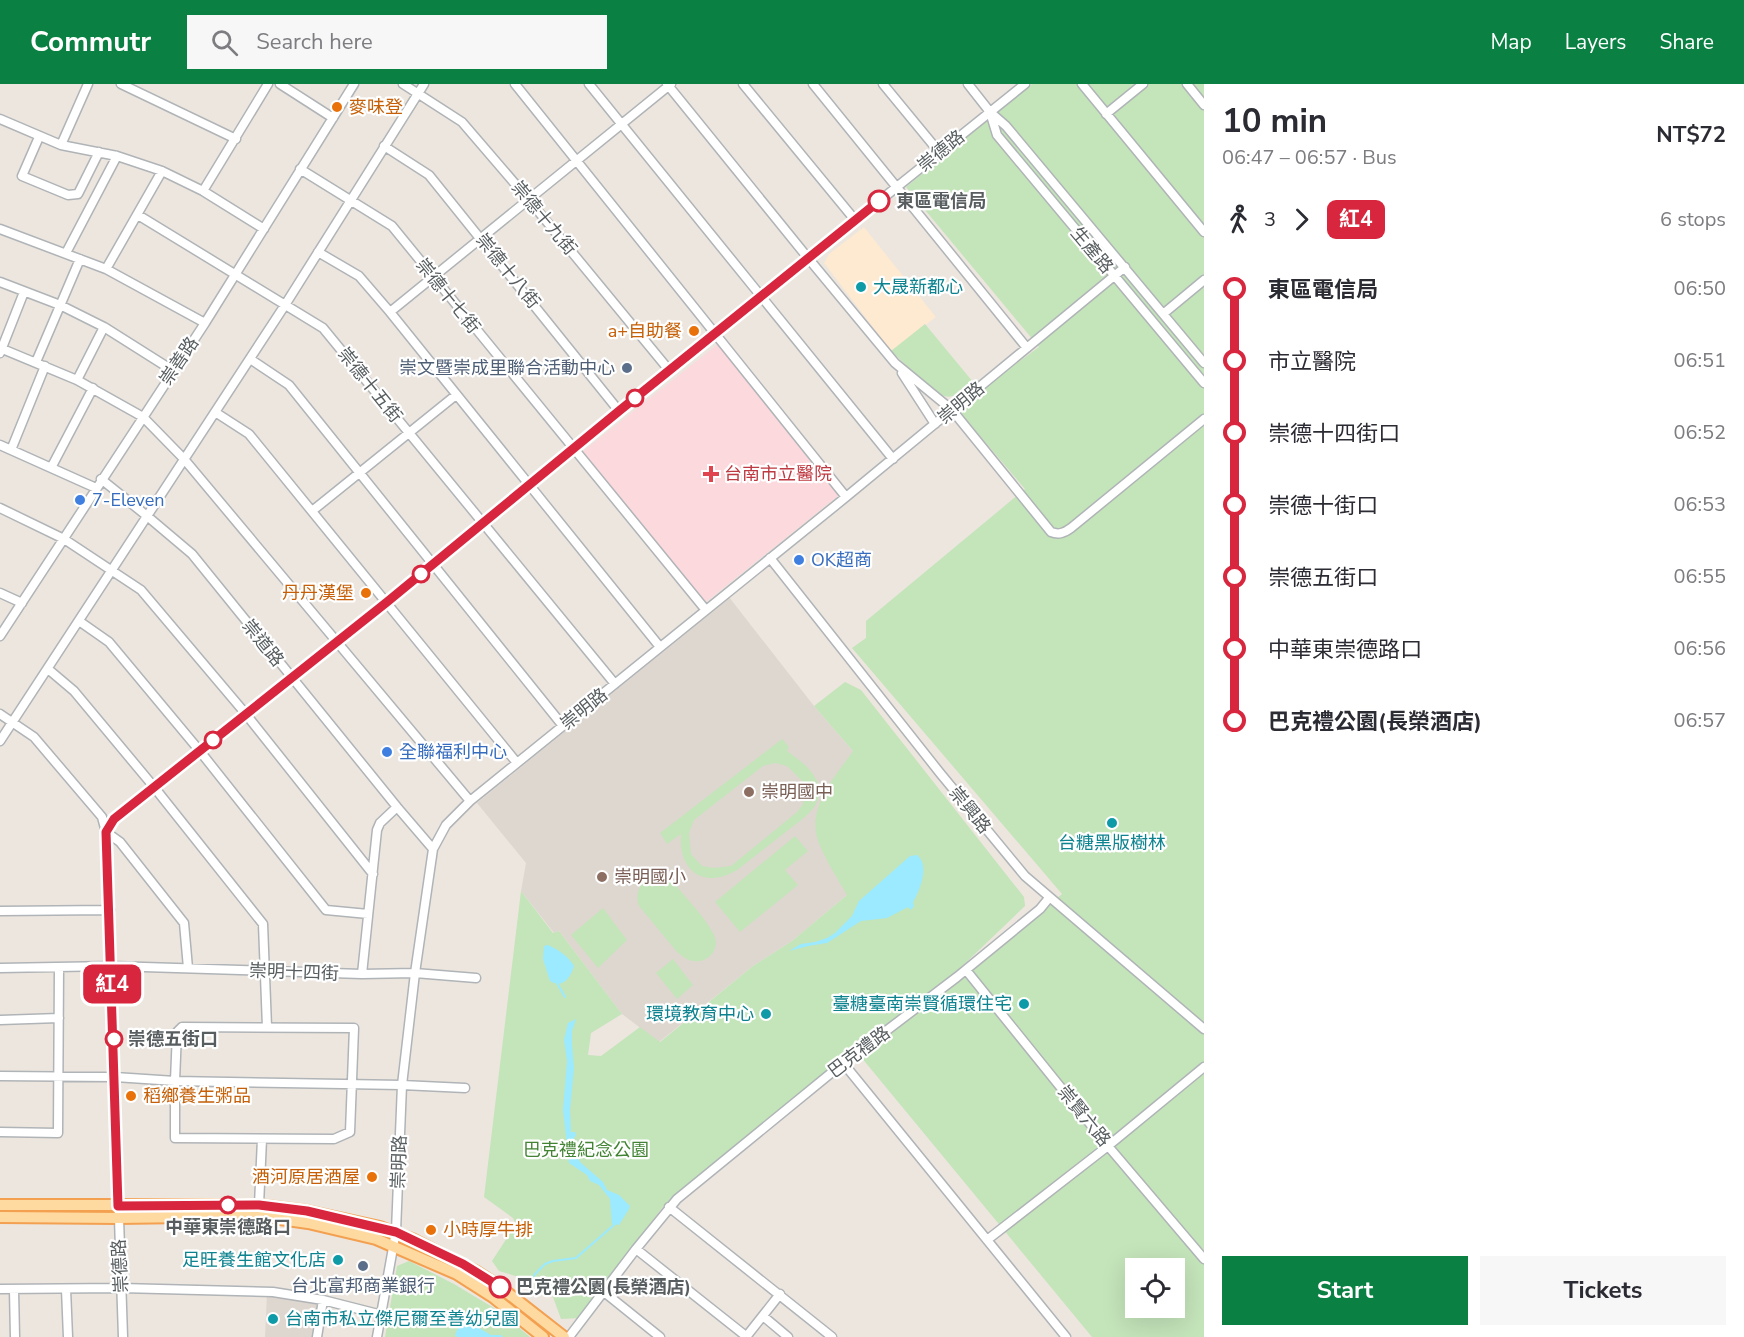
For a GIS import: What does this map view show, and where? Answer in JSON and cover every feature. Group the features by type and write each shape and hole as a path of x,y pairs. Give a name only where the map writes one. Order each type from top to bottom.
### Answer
{"main road":[{"path":"0,1205 259,1205 307,1211 396,1232 477,1272 564,1337"},
{"path":"0,1217 259,1216 308,1223 376,1239 457,1274 493,1297 543,1337"}],"street":[{"path":"61,145 88,84"},
{"path":"121,84 236,139"},
{"path":"203,191 268,84"},
{"path":"280,84 333,118"},
{"name":"崇善路","path":"0,636 172,370 205,323 354,84"},
{"name":"崇德十九街","path":"403,84 462,122 669,370"},
{"path":"0,741 285,305 424,84"},
{"path":"515,84 846,497"},
{"path":"589,84 892,459"},
{"path":"743,84 855,220"},
{"path":"813,84 1027,348"},
{"path":"884,84 939,152"},
{"name":"生產路","path":"968,84 990,111 1006,126 1204,363"},
{"name":"崇德路","path":"123,1337 106,832 114,819 387,602 669,370 1025,84"},
{"path":"1082,84 1204,232"},
{"path":"1106,114 1143,84"},
{"path":"1186,84 1204,105"},
{"path":"390,312 669,85 895,363 934,424"},
{"name":"生產路","path":"990,111 997,135 1204,383"},
{"path":"0,119 61,145 117,156 162,171 203,191 264,229"},
{"path":"39,137 22,176 68,195 78,194 99,152"},
{"name":"崇德十八街","path":"384,146 429,174 619,411"},
{"path":"66,253 117,156"},
{"name":"崇德十七街","path":"300,169 392,225 705,609"},
{"path":"106,269 162,171"},
{"name":"崇德十五街","path":"138,215 323,328 615,684"},
{"path":"0,229 106,269 205,323"},
{"path":"318,252 359,276 660,647"},
{"path":"36,362 80,259"},
{"name":"崇明路","path":"378,1337 396,1232 402,1085 415,973 433,849 446,825 470,801 846,497 1125,267"},
{"path":"1163,314 1204,280"},
{"path":"0,282 60,305 104,327 172,370"},
{"path":"24,292 1,350 77,380 143,417 184,459 470,801"},
{"path":"77,380 104,327"},
{"path":"250,359 289,386 563,726"},
{"path":"895,363 952,410 1047,528 1058,534 1071,528 1204,419"},
{"path":"11,450 45,366"},
{"path":"51,468 93,388"},
{"path":"312,511 456,395"},
{"path":"215,412 249,434 517,763"},
{"path":"0,445 96,488"},
{"name":"崇道路","path":"101,479 192,554 433,849"},
{"path":"0,508 64,539 141,590 245,713 373,874"},
{"name":"崇興路","path":"770,558 1025,876 1204,1029"},
{"path":"0,593 22,603"},
{"path":"79,621 109,642 199,750 326,910 368,914"},
{"path":"48,669 74,691 263,924 263,971 267,1027"},
{"path":"0,714 34,737 102,817 106,832 120,842 184,923 188,968"},
{"path":"362,974 378,826 397,807"},
{"name":"巴克禮路","path":"569,1337 669,1207 844,1064 966,970 1040,909 1049,898"},
{"path":"0,911 110,910"},
{"name":"崇明十四街","path":"0,968 112,966 362,974 415,973 476,978"},
{"path":"0,1132 58,1133 59,968"},
{"name":"崇賢六路","path":"966,970 1108,1146 1204,1259"},
{"path":"0,1020 59,1018"},
{"path":"182,1027 267,1027 354,1028 350,1132 334,1139 175,1138 177,1032 182,1027"},
{"path":"844,1064 1066,1337"},
{"path":"987,1240 1108,1146 1204,1067"},
{"path":"0,1076 115,1077 175,1081 465,1088"},
{"path":"259,1205 262,1139"},
{"path":"669,1207 832,1337"},
{"path":"636,1249 747,1337 780,1294"},
{"path":"0,1289 122,1288 273,1292 323,1300 381,1315"},
{"path":"66,1289 68,1337"},
{"path":"14,1290 15,1337"},
{"path":"604,1292 660,1337"},
{"path":"317,1337 323,1300"},
{"path":"763,1316 788,1337"}],"shaded area":[{"path":"864,227 936,317 891,351 824,263 829,254"},
{"name":"台南市立醫院","path":"718,344 839,495 706,602 582,452"},
{"name":"崇明國中","path":"729,597 814,706 853,751 847,895 792,941 753,966 659,1042 622,1014 559,931 554,933 521,891 526,863 477,803"},
{"name":"台南市私立傑尼爾至善幼兒園","path":"267,1293 321,1301 315,1337 265,1337"}],"green space":[{"path":"1032,84 1204,84 1204,1337 1092,1337 861,1057 960,980 1062,894 852,648 866,638 866,621 1025,489 958,410 988,384 1039,347 906,187"},
{"path":"925,324 973,382 954,395 942,395 891,351"},
{"name":"巴克禮紀念公園","path":"845,682 861,690 1024,897 1025,906 955,973 839,1062 662,1208 580,1318 561,1319 549,1286 499,1271 492,1261 516,1224 513,1218 484,1197 521,891 553,933 559,931 622,1014 591,1033 588,1055 601,1056 640,1027 660,1042 753,966 792,941 847,895 821,848 815,822 821,799 853,751 814,706"},
{"path":"782,739 789,747 787,751 807,767 817,781 819,797 809,813 737,870 725,876 704,877 696,873 684,858 681,834 667,844 660,833","holes":["775,763 787,766 804,783 803,804 797,812 731,866 714,868 702,866 691,854 689,833 694,820 763,766"]},
{"path":"795,836 808,851 785,870 798,885 740,932 715,902"},
{"path":"655,875 668,877 696,908 710,928 716,945 708,958 698,961 682,956 639,906 637,896 642,883"},
{"path":"603,908 627,940 598,968 571,935"},
{"path":"673,959 693,985 677,999 656,973"},
{"path":"409,1261 499,1311 530,1337 385,1337 397,1266"}],"water":[{"path":"917,855 923,865 923,878 911,910 908,907 887,918 861,921 827,943 789,951 801,944 815,942 835,933 852,916 859,901 910,856"},
{"path":"548,945 563,954 574,966 568,978 559,984 550,981 543,959 544,946"},
{"path":"576,1019 572,1031 574,1068 570,1110 571,1132 575,1132 576,1135 574,1138 575,1151 580,1162 603,1182 607,1190 619,1195 630,1206 619,1225 612,1224 610,1199 599,1185 590,1181 587,1175 569,1163 563,1110 567,1061 564,1040 568,1023"},
{"path":"460,1323 470,1323 491,1335 503,1337 457,1337 455,1335"}],"waterway":[{"path":"557,983 565,997"},
{"path":"530,1282 545,1264 576,1258 615,1224"}],"bus line":[{"name":"紅4","path":"500,1287 463,1264 396,1232 307,1211 259,1205 118,1206 106,832 114,819 387,602 879,201"}],"place":[{"name":"麥味登","path":"337,107"},
{"name":"東區電信局","path":"879,201"},
{"name":"大晟新都心","path":"861,287"},
{"name":"a+自助餐","path":"694,331"},
{"name":"崇文暨崇成里聯合活動中心","path":"627,368"},
{"name":"台南市立醫院","path":"711,474"},
{"name":"7-Eleven","path":"80,500"},
{"name":"OK超商","path":"799,560"},
{"name":"丹丹漢堡","path":"366,593"},
{"name":"全聯福利中心","path":"387,752"},
{"name":"崇明國中","path":"749,792"},
{"name":"台糖黑版樹林","path":"1112,823"},
{"name":"崇明國小","path":"602,877"},
{"name":"臺糖臺南崇賢循環住宅","path":"1024,1004"},
{"name":"環境教育中心","path":"766,1014"},
{"name":"崇德五街口","path":"114,1039"},
{"name":"稻鄉養生粥品","path":"131,1096"},
{"name":"酒河原居酒屋","path":"372,1177"},
{"name":"中華東崇德路口","path":"228,1205"},
{"name":"小時厚牛排","path":"431,1230"},
{"name":"足旺養生館文化店","path":"338,1260"},
{"name":"台北富邦商業銀行","path":"363,1266"},
{"name":"巴克禮公園(長榮酒店)","path":"500,1287"},
{"name":"台南市私立傑尼爾至善幼兒園","path":"273,1319"}]}
